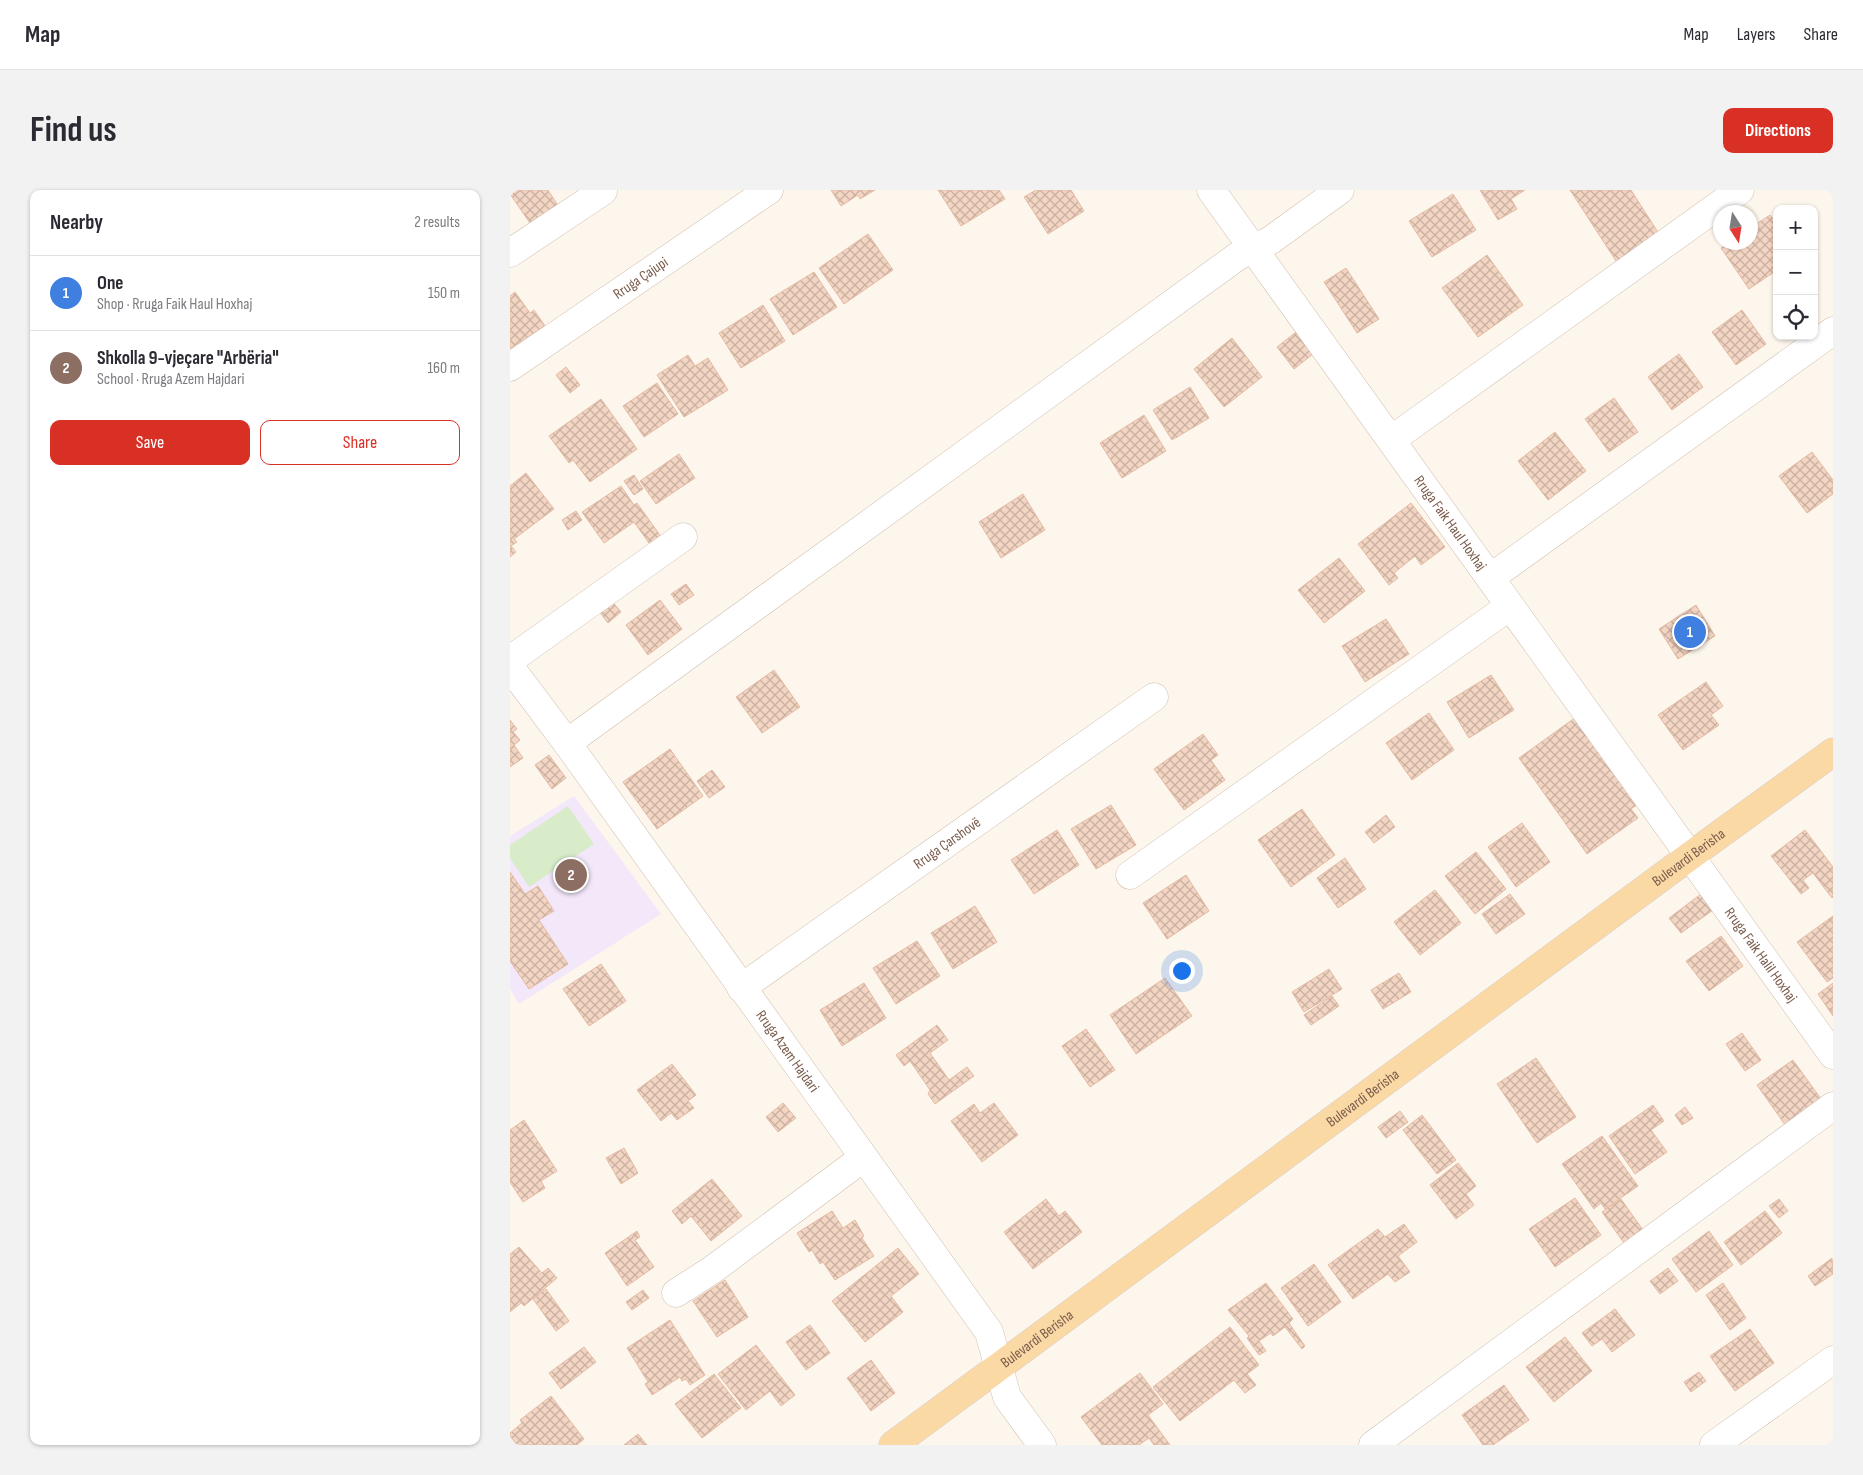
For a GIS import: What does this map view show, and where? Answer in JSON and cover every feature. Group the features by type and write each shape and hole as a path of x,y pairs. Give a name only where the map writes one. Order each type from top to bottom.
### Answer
{"main road":[{"name":"Bulevardi Berisha","path":"893,1445 1833,752"}],"street":[{"name":"Rruga Çajupi","path":"510,367 770,190"},
{"name":"Rruga Faik Haul Hoxhaj","path":"1211,190 1690,856"},
{"path":"567,743 1238,256 1271,240 1340,190"},
{"path":"1390,440 1740,190"},
{"path":"510,253 603,191"},
{"path":"1490,578 1833,331"},
{"path":"510,660 683,537"},
{"path":"1130,875 1510,606"},
{"name":"Rruga Azem Hajdari","path":"510,667 567,743 989,1332 1007,1397 1042,1445"},
{"name":"Rruga Çarshovë","path":"741,988 1154,697"},
{"name":"Rruga Faik Halil Hoxhaj","path":"1690,856 1831,1048"},
{"path":"1373,1445 1833,1106"},
{"path":"676,1293 712,1270 863,1158"},
{"path":"1714,1445 1833,1360"}],"shaded area":[{"path":"574,796 661,914 519,1004 510,989 510,836"}],"green space":[{"path":"568,806 594,844 529,887 510,858 510,845"}],"building":[{"path":"512,190 548,190 559,207 532,226 510,194"},
{"path":"831,190 875,190 860,199 858,195 841,206"},
{"path":"938,190 999,190 1005,199 961,226"},
{"path":"1036,190 1071,190 1084,211 1048,234 1024,197"},
{"path":"1480,190 1525,190 1511,199 1517,209 1498,220"},
{"path":"1570,190 1631,190 1661,237 1618,264"},
{"path":"1453,194 1476,230 1432,257 1409,221"},
{"path":"1770,215 1773,219 1773,273 1749,289 1722,250 1758,250 1758,223"},
{"path":"868,234 893,270 844,304 819,268"},
{"path":"1487,255 1523,305 1478,337 1442,288"},
{"path":"1346,268 1379,319 1357,333 1324,282"},
{"path":"814,272 837,307 793,335 770,299"},
{"path":"515,292 530,313 534,310 545,326 510,349 510,296"},
{"path":"763,305 785,341 741,368 719,333"},
{"path":"1742,310 1766,344 1736,365 1712,332"},
{"path":"1296,332 1313,354 1294,369 1277,347"},
{"path":"1232,338 1262,377 1224,407 1194,369"},
{"path":"1679,354 1703,387 1672,410 1648,377"},
{"path":"688,355 695,366 708,358 728,390 684,417 657,375"},
{"path":"566,367 580,385 570,393 556,375"},
{"path":"657,383 678,414 644,437 623,406"},
{"path":"1190,387 1209,418 1172,440 1153,410"},
{"path":"1614,398 1638,432 1609,452 1585,419"},
{"path":"601,399 637,449 590,482 573,460 569,463 549,436"},
{"path":"1144,415 1166,451 1122,478 1100,443"},
{"path":"1555,432 1586,471 1548,500 1518,461"},
{"path":"1812,452 1833,480 1833,494 1807,513 1779,476"},
{"path":"679,454 695,478 656,504 640,481"},
{"path":"526,473 554,509 514,539 517,542 511,546 516,552 510,557 510,486"},
{"path":"634,475 643,489 634,495 624,481"},
{"path":"621,486 634,505 637,503 662,538 651,546 634,522 604,543 582,512"},
{"path":"1023,494 1045,530 1001,558 979,522"},
{"path":"1411,503 1445,547 1421,565 1415,556 1394,573 1398,578 1389,585 1358,544"},
{"path":"576,511 582,520 568,530 562,520"},
{"path":"1339,558 1365,591 1324,623 1298,590"},
{"path":"686,584 694,595 679,605 671,594"},
{"path":"611,600 621,612 608,623 598,610"},
{"path":"660,600 682,629 648,655 626,625"},
{"path":"1696,605 1715,636 1678,659 1659,629"},
{"path":"1386,619 1409,654 1365,682 1342,646"},
{"path":"774,670 800,707 762,733 736,697"},
{"path":"1491,675 1514,710 1469,738 1447,702"},
{"path":"1706,682 1723,706 1711,715 1719,725 1683,750 1658,715"},
{"path":"1583,712 1645,799 1631,809 1638,818 1587,854 1519,758"},
{"path":"1429,713 1454,750 1412,780 1386,743"},
{"path":"510,720 517,729 513,732 520,740 514,745 523,758 510,767"},
{"path":"1203,734 1218,755 1211,760 1225,780 1184,810 1154,769"},
{"path":"670,749 703,796 657,829 623,782"},
{"path":"549,755 566,778 552,789 535,765"},
{"path":"712,770 725,787 709,798 697,781"},
{"path":"1111,805 1136,845 1096,869 1071,829"},
{"path":"1302,809 1335,855 1291,887 1258,840"},
{"path":"1386,815 1395,827 1374,843 1365,832"},
{"path":"1522,823 1550,862 1516,887 1488,847"},
{"path":"1057,830 1079,865 1034,894 1011,860"},
{"path":"1805,830 1833,867 1832,898 1813,873 1803,880 1809,888 1801,894 1771,856"},
{"path":"1476,852 1506,889 1475,914 1445,876"},
{"path":"1345,858 1366,889 1338,908 1317,878"},
{"path":"510,872 525,894 538,886 554,911 539,920 568,964 529,989 510,961"},
{"path":"1186,875 1209,911 1167,939 1143,903"},
{"path":"1435,890 1461,923 1420,955 1394,922"},
{"path":"1510,894 1525,914 1496,934 1482,914"},
{"path":"1701,894 1713,910 1681,933 1669,918"},
{"path":"975,906 997,942 953,969 931,933"},
{"path":"1833,916 1833,978 1827,982 1797,942"},
{"path":"1721,936 1743,966 1709,991 1686,961"},
{"path":"917,941 940,976 896,1004 873,968"},
{"path":"601,964 626,1001 589,1026 563,989"},
{"path":"1329,969 1342,989 1304,1012 1292,992"},
{"path":"1399,973 1411,992 1383,1009 1371,990"},
{"path":"1165,978 1192,1016 1136,1054 1110,1015"},
{"path":"864,983 886,1018 842,1046 820,1010"},
{"path":"1833,983 1833,1016 1818,994"},
{"path":"1332,996 1339,1006 1311,1025 1304,1015"},
{"path":"937,1025 948,1040 930,1053 949,1080 967,1067 974,1076 935,1104 928,1094 930,1090 910,1061 904,1066 896,1055"},
{"path":"1086,1029 1115,1070 1090,1087 1062,1046"},
{"path":"1742,1033 1761,1060 1745,1071 1726,1044"},
{"path":"1536,1058 1576,1117 1537,1143 1497,1084"},
{"path":"1793,1060 1824,1103 1788,1129 1757,1085"},
{"path":"672,1064 696,1095 688,1101 694,1108 677,1120 671,1113 661,1121 637,1090"},
{"path":"783,1103 796,1118 778,1132 766,1117"},
{"path":"994,1103 1018,1135 982,1162 951,1121 974,1104 980,1113"},
{"path":"1653,1105 1664,1121 1651,1130 1667,1152 1635,1174 1609,1136"},
{"path":"1685,1107 1693,1118 1682,1125 1675,1115"},
{"path":"1400,1111 1408,1122 1386,1138 1378,1127"},
{"path":"1422,1115 1456,1160 1437,1174 1403,1130"},
{"path":"524,1120 557,1171 541,1181 545,1188 523,1202 510,1182 510,1130"},
{"path":"1602,1136 1638,1186 1605,1209 1601,1203 1594,1209 1562,1164"},
{"path":"624,1148 638,1173 621,1184 606,1158"},
{"path":"1458,1163 1476,1186 1466,1194 1474,1205 1456,1219 1430,1185"},
{"path":"712,1179 742,1216 711,1241 691,1216 682,1224 672,1211"},
{"path":"1575,1198 1601,1235 1555,1267 1529,1229"},
{"path":"1046,1199 1059,1216 1065,1211 1082,1232 1033,1269 1004,1232"},
{"path":"1621,1199 1643,1230 1624,1243 1602,1212"},
{"path":"1779,1199 1788,1211 1779,1218 1769,1206"},
{"path":"832,1211 843,1228 855,1220 864,1236 862,1238 874,1256 835,1280 823,1262 820,1264 812,1250 809,1252 797,1233"},
{"path":"1765,1211 1782,1233 1741,1265 1724,1242"},
{"path":"1404,1224 1417,1242 1398,1256 1410,1272 1395,1282 1388,1274 1353,1299 1328,1265 1378,1229 1385,1237"},
{"path":"637,1231 640,1237 635,1240 654,1267 627,1286 605,1253"},
{"path":"1709,1231 1733,1265 1696,1292 1672,1259"},
{"path":"519,1247 542,1273 548,1268 557,1278 524,1306 521,1303 510,1312 510,1254"},
{"path":"898,1248 919,1274 891,1296 903,1312 865,1342 832,1301"},
{"path":"1832,1258 1833,1274 1815,1286 1808,1276"},
{"path":"1314,1264 1341,1302 1308,1326 1281,1288"},
{"path":"1668,1268 1678,1281 1660,1294 1650,1281"},
{"path":"725,1280 748,1317 717,1337 693,1301"},
{"path":"1266,1283 1293,1319 1289,1323 1305,1346 1302,1349 1285,1327 1273,1336 1271,1333 1259,1341 1266,1351 1259,1355 1247,1338 1249,1336 1228,1310"},
{"path":"1723,1283 1746,1318 1730,1330 1706,1295"},
{"path":"546,1289 569,1321 556,1331 533,1299"},
{"path":"643,1290 649,1298 632,1310 626,1302"},
{"path":"1615,1309 1635,1335 1612,1352 1602,1339 1592,1346 1582,1333"},
{"path":"670,1320 705,1375 690,1385 686,1379 682,1381 680,1377 652,1395 645,1384 648,1382 627,1348"},
{"path":"810,1325 830,1353 806,1370 786,1342"},
{"path":"1230,1327 1259,1365 1247,1374 1256,1385 1245,1393 1234,1380 1180,1421 1153,1387"},
{"path":"1750,1329 1774,1363 1735,1391 1710,1356"},
{"path":"1565,1337 1592,1371 1554,1402 1526,1367"},
{"path":"756,1345 795,1395 781,1406 770,1391 746,1410 718,1374"},
{"path":"584,1347 596,1362 561,1389 549,1373"},
{"path":"871,1360 895,1393 871,1411 847,1378"},
{"path":"1699,1372 1706,1381 1691,1392 1684,1382"},
{"path":"1140,1373 1163,1404 1148,1415 1170,1445 1154,1445 1149,1438 1139,1445 1102,1445 1081,1417"},
{"path":"714,1374 741,1408 702,1438 675,1404"},
{"path":"1504,1385 1529,1420 1493,1445 1483,1445 1462,1415"},
{"path":"551,1396 584,1439 577,1445 517,1445 510,1436 510,1433 522,1423 520,1420"},
{"path":"638,1434 647,1445 624,1445"}],"place":[{"name":"One","path":"1690,632"},
{"name":"Shkolla 9-vjeçare \"Arbëria\"","path":"571,875"}]}
